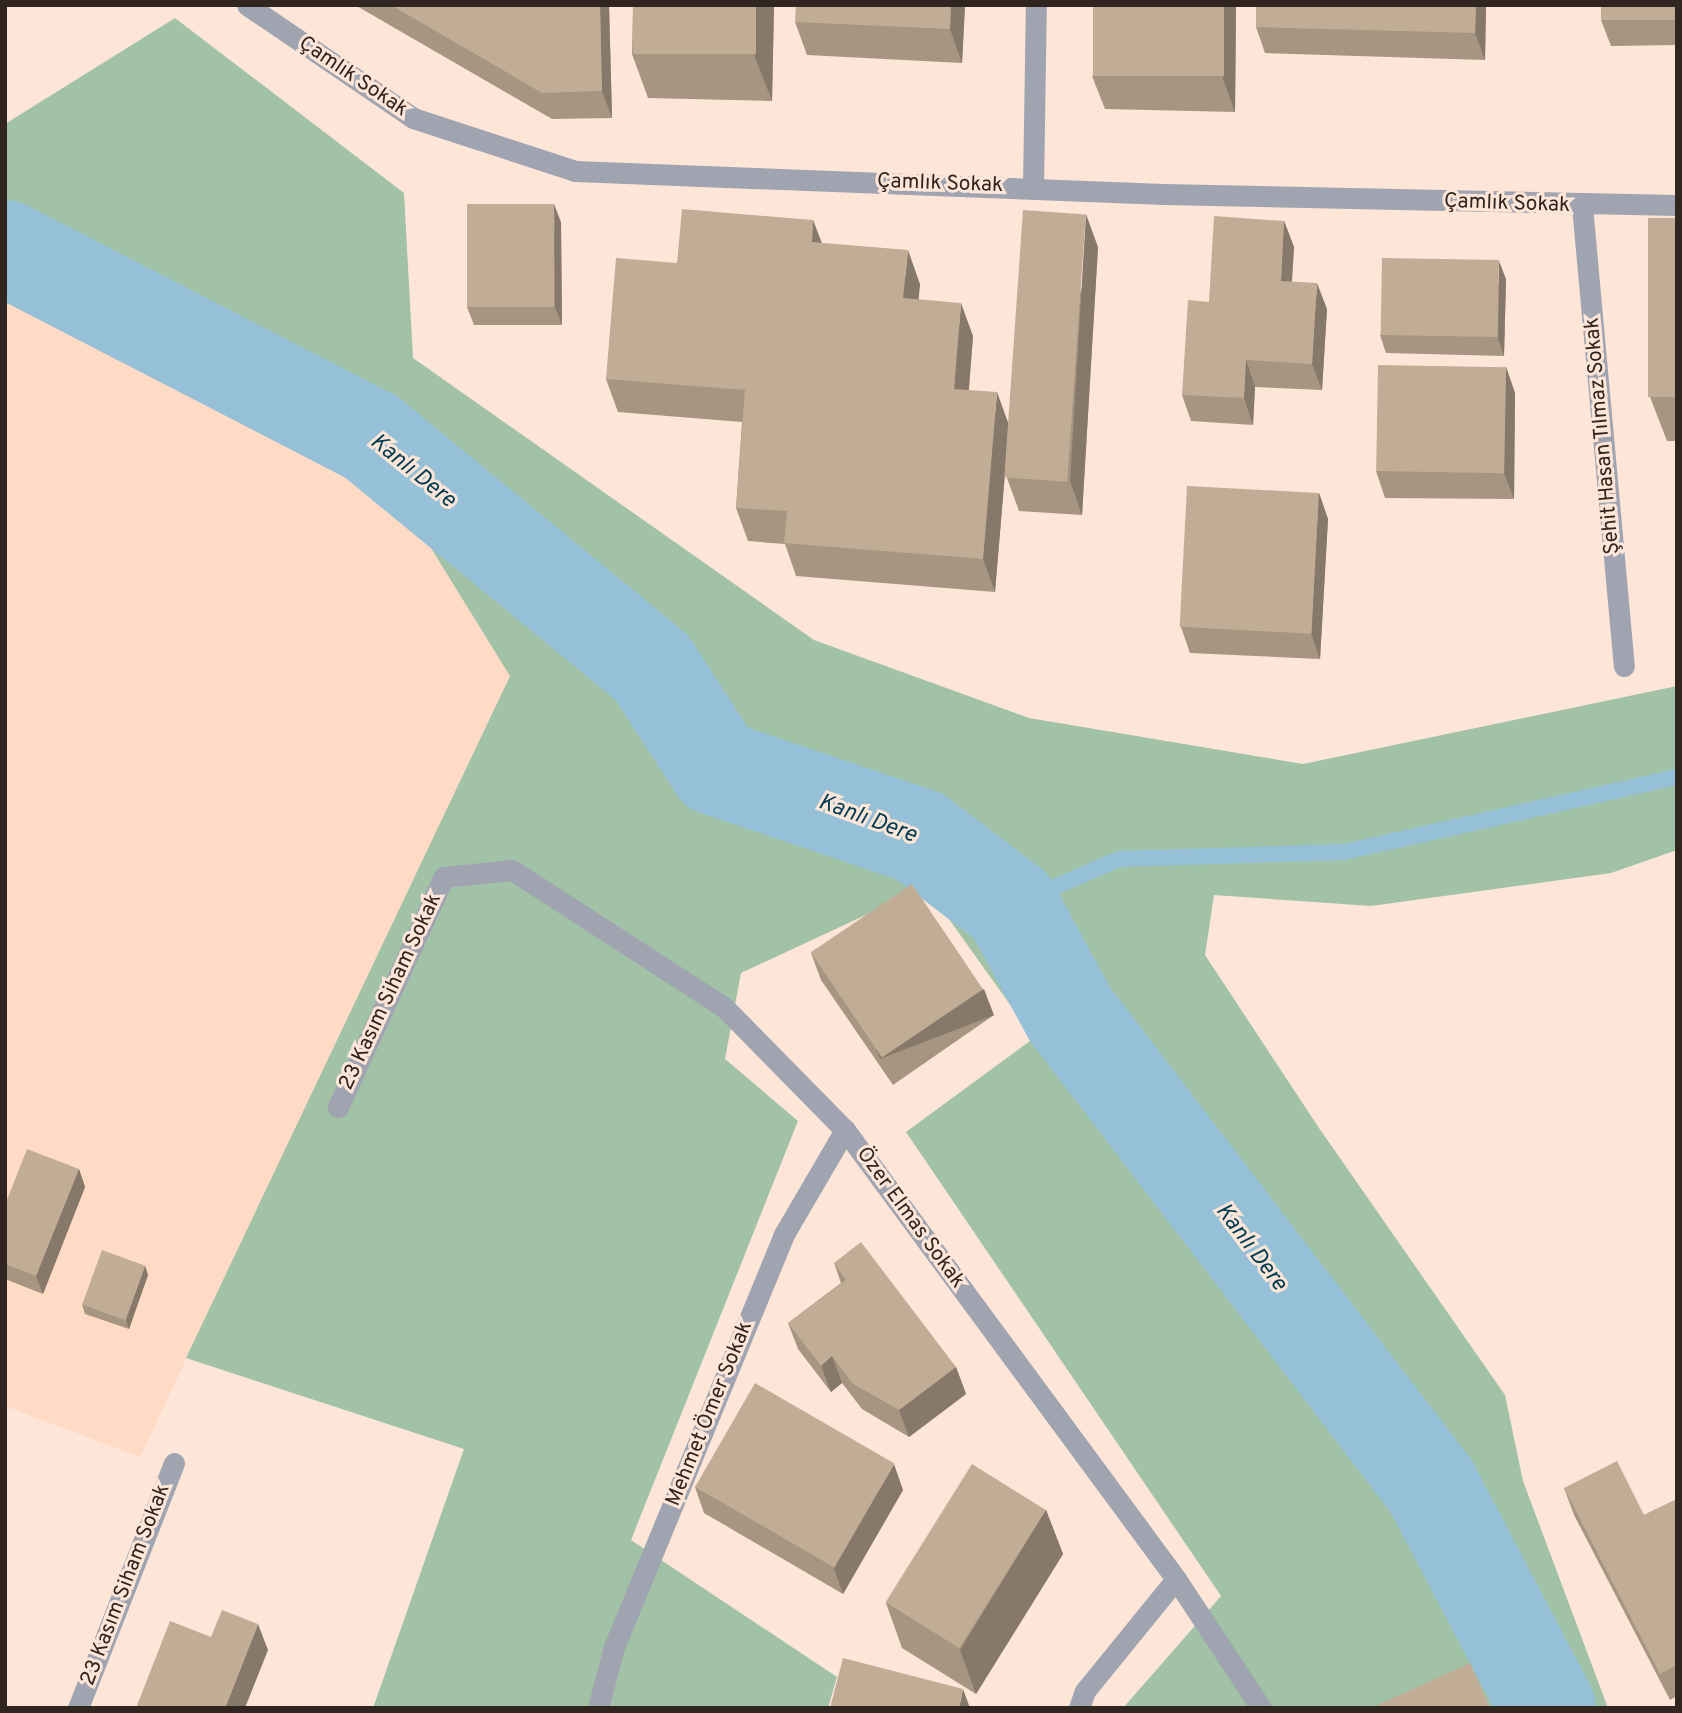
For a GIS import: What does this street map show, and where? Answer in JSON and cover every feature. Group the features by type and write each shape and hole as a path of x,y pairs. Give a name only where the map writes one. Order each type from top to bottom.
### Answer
{"street":[{"name":"Çamlık Sokak","path":"247,5 413,118 575,171 1582,206 1677,205"},
{"path":"1033,187 1036,5"},
{"name":"Şehit Hasan Tılmaz Sokak","path":"1582,206 1624,666"},
{"name":"Özer Elmas Sokak","path":"444,877 512,870 724,1007 845,1130 1176,1579 1261,1708"},
{"name":"23 Kasım Siham Sokak","path":"338,1107 444,877"},
{"name":"Mehmet Ömer Sokak","path":"598,1708 614,1647 783,1236 845,1130"},
{"name":"23 Kasım Siham Sokak","path":"78,1708 174,1463"},
{"path":"1079,1708 1085,1691 1176,1579"}],"shaded area":[{"path":"5,280 387,477 510,676 140,1457 5,1406"}],"green space":[{"path":"175,18 404,193 413,358 814,640 1029,718 1303,764 1677,686 1677,850 1611,873 1371,906 1214,895 1205,955 1319,1128 1505,1395 1523,1481 1608,1708 1123,1708 1221,1596 906,1132 1034,1038 926,887 741,973 725,1059 798,1121 631,1540 837,1677 828,1708 373,1708 464,1449 186,1358 510,676 387,477 5,280 5,124"}],"building":[{"path":"391,5 600,5 602,91 542,93"},
{"path":"633,5 756,5 756,54 633,54"},
{"path":"796,5 951,5 950,29 795,22"},
{"path":"1093,5 1224,5 1224,76 1093,76"},
{"path":"1256,5 1476,5 1475,33 1256,27"},
{"path":"1601,5 1677,5 1677,20 1601,20"},
{"path":"467,204 554,204 554,307 467,307"},
{"path":"682,209 813,220 812,242 908,250 903,298 961,303 954,389 997,392 983,559 784,543 787,511 736,508 745,390 606,379 616,258 677,263"},
{"path":"1023,210 1086,214 1067,482 1004,477"},
{"path":"1214,216 1284,221 1281,281 1317,283 1312,364 1246,360 1244,398 1182,395 1188,300 1209,302"},
{"path":"1648,218 1677,218 1677,397 1648,397"},
{"path":"1382,258 1499,260 1498,337 1381,335"},
{"path":"1378,365 1506,367 1504,473 1376,471"},
{"path":"1187,486 1319,493 1311,634 1180,627"},
{"path":"912,884 983,989 882,1058 811,952"},
{"path":"27,1149 79,1169 36,1276 5,1264 5,1205"},
{"path":"861,1242 956,1367 899,1410 852,1383 832,1356 821,1366 788,1323 846,1280 834,1263"},
{"path":"102,1250 145,1266 125,1320 82,1305"},
{"path":"755,1383 894,1464 834,1567 695,1487"},
{"path":"1617,1461 1644,1515 1677,1499 1677,1665 1660,1674 1564,1488"},
{"path":"972,1464 1046,1510 959,1648 886,1602"},
{"path":"222,1610 258,1624 225,1708 136,1708 170,1621 211,1637"},
{"path":"843,1658 963,1689 959,1708 830,1708"},
{"path":"1470,1663 1490,1708 1371,1708"}],"waterway":[{"name":"Kanlı Dere","path":"5,248 370,436 652,668 717,768 919,836 1011,906 1070,1014 1431,1486 1548,1708"},
{"path":"1011,906 1119,859 1344,852 1677,777"}]}
